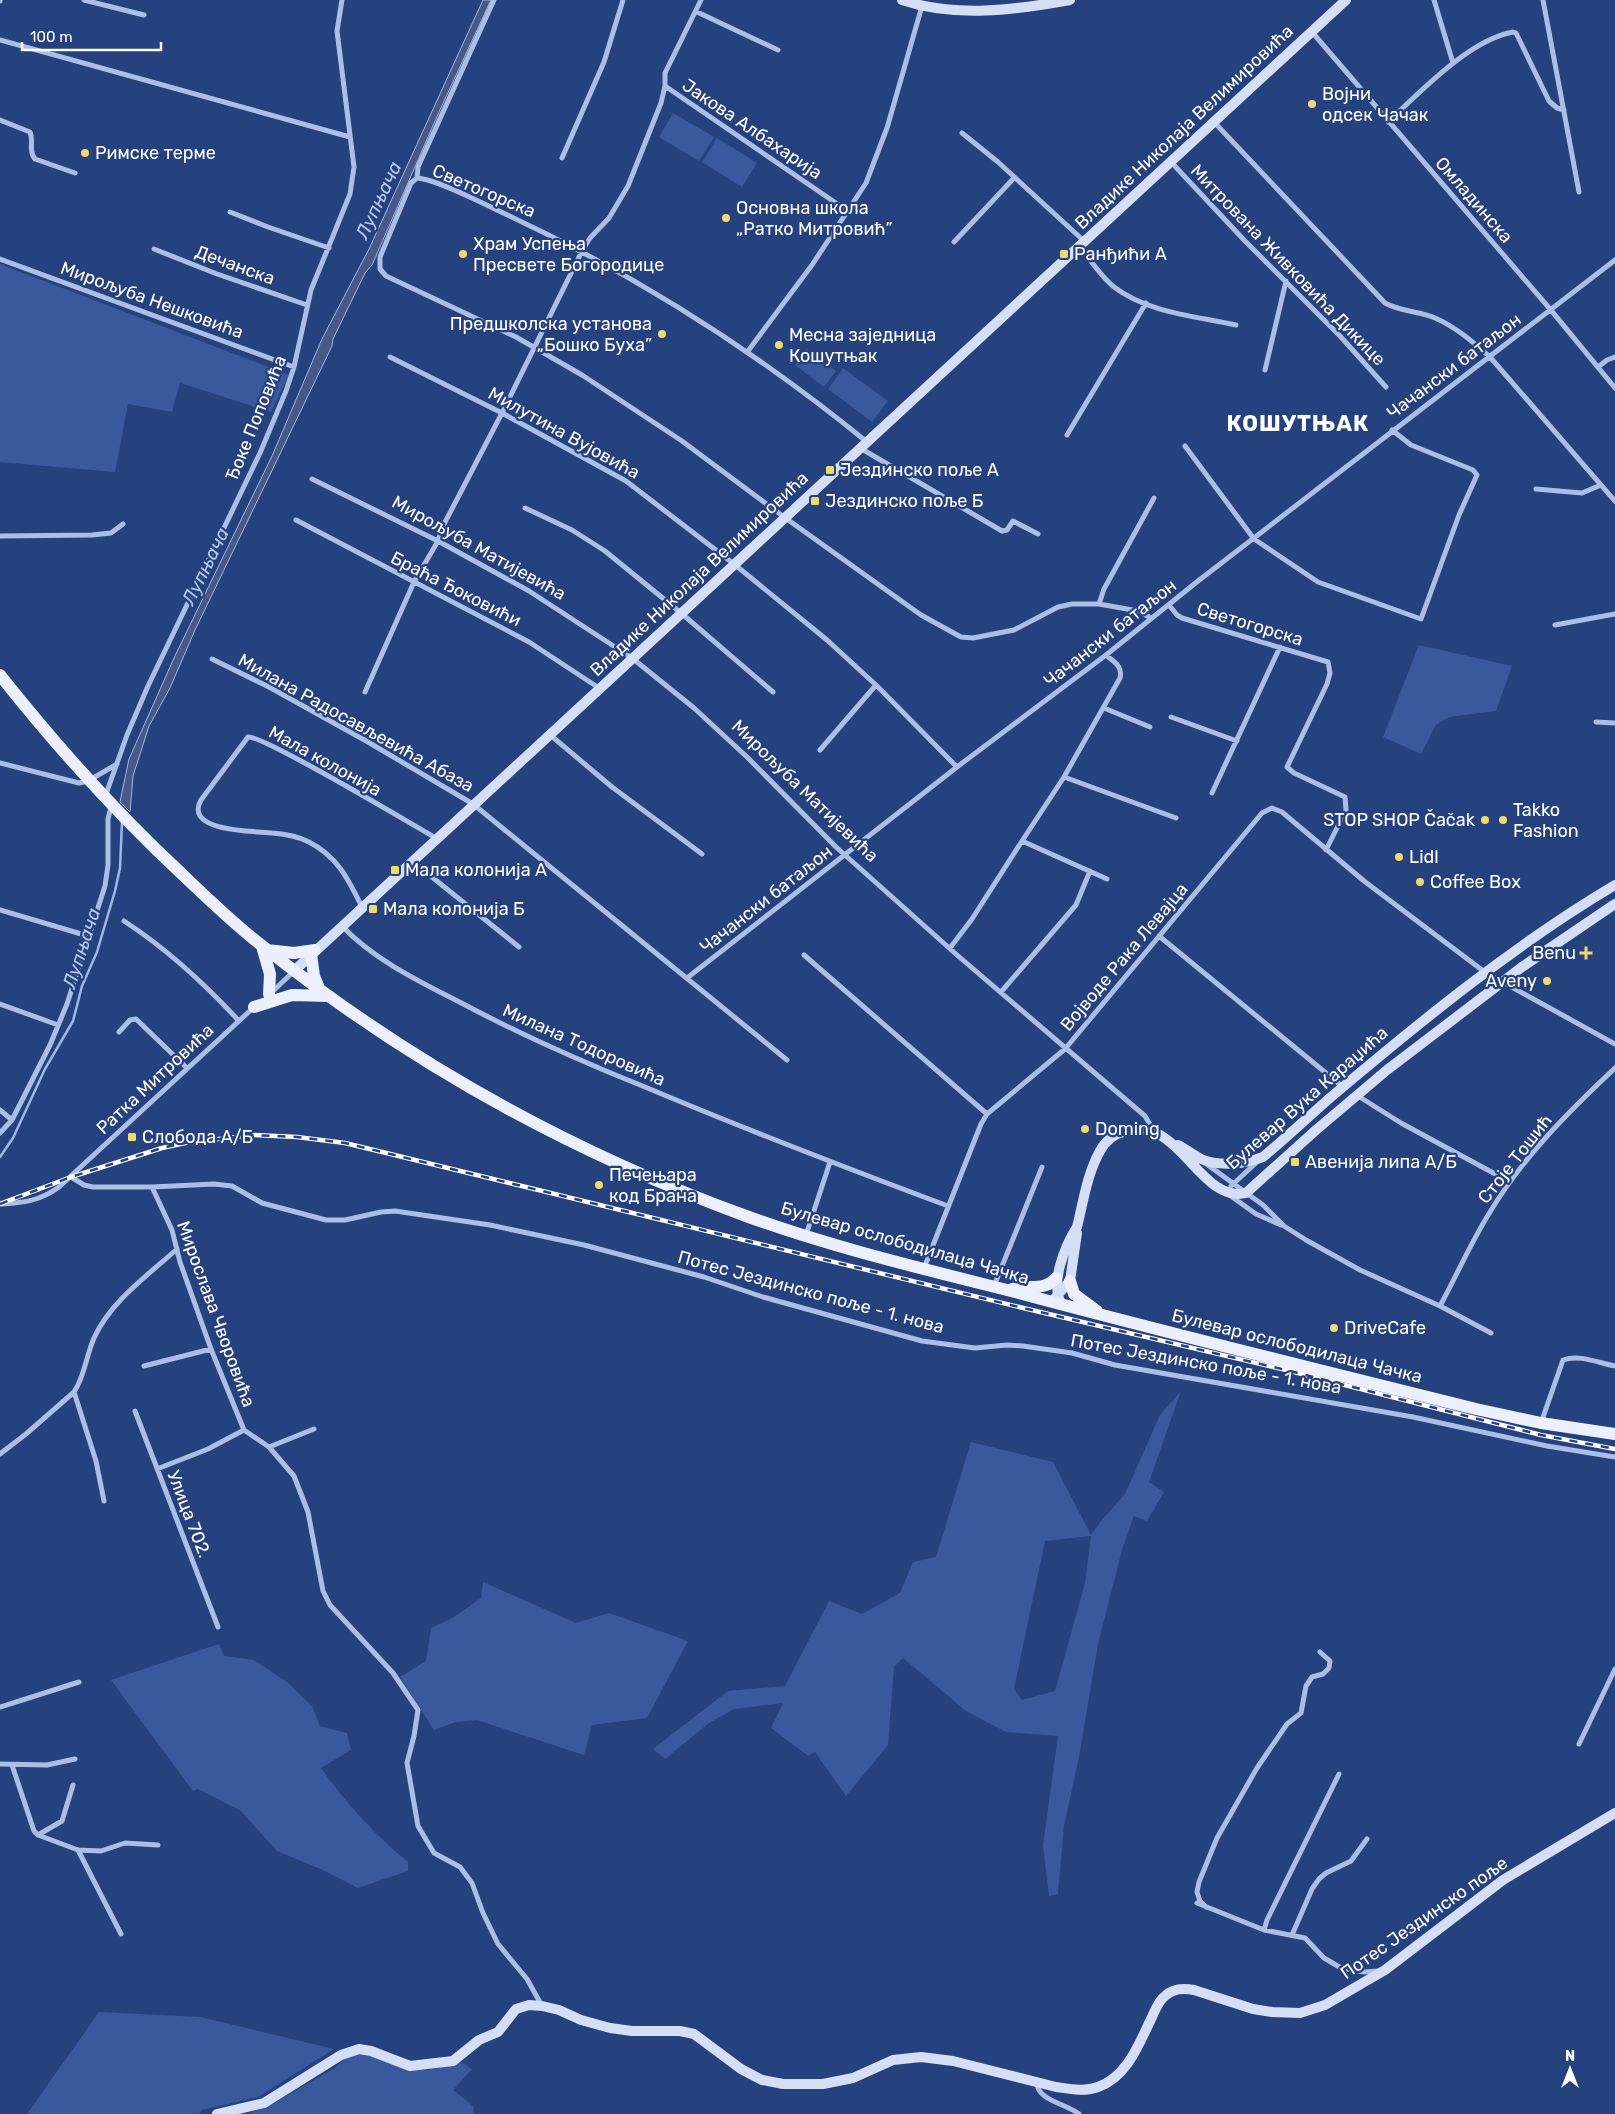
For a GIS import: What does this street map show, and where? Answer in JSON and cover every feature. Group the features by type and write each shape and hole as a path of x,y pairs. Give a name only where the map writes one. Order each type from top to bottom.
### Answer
{"main road":[{"name":"Булевар ослободилаца Чачка","path":"0,675 49,737 108,803 214,904 265,948 324,992 453,1077 540,1126 645,1176 737,1212 806,1236 923,1269 1056,1301 1101,1315 1438,1400 1541,1423 1615,1434"},
{"path":"254,1007 292,995 324,992 313,970 313,952 294,952 265,948 270,974 269,994"},
{"path":"1007,1290 1019,1287 1043,1287 1056,1278"},
{"path":"1070,1281 1074,1294 1094,1307 1101,1315"}],"street":[{"path":"84,0 144,15"},
{"name":"Ђоке Поповића","path":"0,1133 12,1120 67,1004 105,886 108,865 108,803 126,735 263,445 294,368 311,290 353,186 354,167 337,31 342,0"},
{"path":"494,0 418,167 417,178 411,183 382,250 379,260 380,269 391,278 534,347 582,374 666,430 921,615 961,637 973,638 1014,630 1064,606 1099,604 1138,611 1151,618"},
{"path":"562,158 604,62 623,0"},
{"path":"365,692 414,582 438,540 442,528 502,413 582,250 590,238 609,218 628,186 646,142 665,86 665,73 697,12 701,0"},
{"path":"902,0 922,5 968,10 1021,7 1070,0"},
{"name":"Владике Николаја Велимировића","path":"295,970 341,925 1346,0"},
{"path":"1434,0 1453,63"},
{"path":"1543,0 1579,192"},
{"path":"748,351 849,212 866,183 883,141 922,5"},
{"path":"697,12 778,50"},
{"name":"Омладинска","path":"1312,32 1550,309 1615,388"},
{"path":"1388,122 1453,63 1481,45 1506,33 1514,32 1549,101 1557,108 1564,110"},
{"path":"0,40 350,137"},
{"name":"Јакова Албахарија","path":"665,86 849,212"},
{"path":"0,120 30,132 32,138 31,153 35,159 75,173"},
{"path":"1214,122 1385,303 1394,308 1434,318 1472,341 1490,357 1615,501"},
{"path":"962,133 1014,178 1082,244 1114,287 1146,303 1236,325"},
{"name":"Митрована Живковића Дикице","path":"1171,162 1386,387"},
{"name":"Светогорска","path":"417,178 431,181 459,193 582,250 667,299 748,351 863,445 1002,531 1007,530 1013,521 1038,534"},
{"path":"954,242 1014,178"},
{"path":"230,212 329,248"},
{"name":"Дечанска","path":"154,249 307,305"},
{"name":"Мирољуба Нешковића","path":"0,258 294,368"},
{"name":"Чачански батаљон","path":"687,978 957,767 1106,655 1168,604 1392,430 1615,260"},
{"path":"1265,370 1286,281"},
{"path":"1067,435 1146,303"},
{"name":"Милутина Вујовића","path":"390,357 502,413 626,481 734,564 827,640 876,685 957,767"},
{"path":"1598,367 1615,357"},
{"path":"1185,446 1254,539 1318,582 1421,619 1459,515 1477,476 1473,470 1410,445 1392,430"},
{"name":"Мирољуба Матијевића","path":"312,479 438,540 528,591 632,658 700,714 845,855 1065,1049 1145,1116 1154,1131 1170,1141 1199,1172 1226,1193"},
{"path":"1536,489 1577,493 1588,492 1601,485"},
{"path":"1099,604 1104,589 1154,498"},
{"path":"525,508 560,524 596,545 681,613 773,692"},
{"name":"Браћа Ђоковићи","path":"296,520 529,642 599,688"},
{"path":"0,536 92,536 111,533 123,524"},
{"name":"Светогорска","path":"1168,604 1182,618 1328,662 1330,673 1327,684 1287,766 1294,773 1345,797 1346,810 1326,850"},
{"path":"1555,625 1615,614"},
{"path":"1212,793 1280,646"},
{"path":"950,948 972,919 1064,778 1104,708 1121,674 1119,666 1106,655"},
{"name":"Милана Радосављевића Абаза","path":"212,658 368,742 473,804 787,1060"},
{"path":"820,750 876,685"},
{"path":"1104,708 1150,728"},
{"path":"1171,717 1237,741"},
{"path":"1596,722 1615,723"},
{"path":"549,734 612,787 702,854"},
{"name":"Мала колонија","path":"362,907 341,868 309,841 290,835 241,831 220,827 204,820 199,815 198,807 201,800 248,737 255,738 293,758 436,838"},
{"path":"0,763 68,782 88,781 118,764"},
{"path":"1064,778 1176,818"},
{"name":"Војводе Рака Левајца","path":"923,1269 981,1124 987,1114 1065,1049 1262,813 1272,808 1282,812 1326,850"},
{"path":"1022,841 1107,879"},
{"path":"1326,850 1486,973 1615,1044"},
{"path":"412,861 519,947"},
{"path":"1001,992 1076,905 1090,871"},
{"name":"Булевар Вука Караџића","path":"1615,886 1579,907 1486,973 1418,1026 1343,1087 1262,1157 1226,1193 1240,1195 1246,1193 1387,1070 1561,939 1615,904"},
{"path":"0,910 88,936"},
{"path":"124,921 155,942 192,974 239,1021"},
{"name":"Милана Тодоровића","path":"341,925 364,946 395,966 454,999 527,1036 754,1133 948,1206"},
{"path":"1159,936 1343,1087"},
{"path":"804,955 987,1114"},
{"name":"Ратка Митровића","path":"0,1204 31,1202 52,1192 71,1177 295,970"},
{"path":"0,1004 58,1025"},
{"path":"119,1032 130,1020 136,1019 187,1068"},
{"name":"Стоје Тошић","path":"1440,1306 1473,1241 1510,1182 1554,1129 1615,1068"},
{"path":"1358,1096 1401,1123 1510,1182"},
{"path":"0,1110 12,1120"},
{"path":"1056,1301 1070,1281 1077,1228 1093,1167 1102,1147 1110,1138 1122,1132 1138,1129 1154,1131"},
{"path":"1170,1141 1202,1159 1232,1163 1251,1161 1262,1157"},
{"path":"1202,1159 1206,1164 1263,1205 1284,1226"},
{"path":"806,1236 830,1162"},
{"path":"994,1287 1006,1252 1042,1167"},
{"name":"Потес Јездинско поље - 1. нова","path":"71,1177 88,1186 152,1187 214,1184 232,1186 262,1203 326,1220 345,1220 395,1211 490,1225 584,1246 695,1275 734,1286 763,1297 922,1341 975,1348 1023,1346 1072,1353 1115,1365 1413,1416 1547,1446 1615,1457"},
{"name":"Мирослава Чворовића","path":"152,1187 172,1230 211,1348 244,1430 269,1447 294,1476 308,1512 324,1591 330,1605 393,1673 418,1710 407,1763 418,1826 434,1853 460,1867 472,1883 483,1913 498,1944 527,1979 542,2006"},
{"path":"1226,1193 1256,1214 1284,1226 1360,1270 1440,1306 1491,1333"},
{"path":"1056,1301 1056,1278 1071,1236 1077,1228"},
{"path":"0,1454 74,1392 79,1385 94,1339 107,1314 177,1249"},
{"path":"144,1366 211,1348"},
{"path":"1541,1423 1563,1360 1582,1358 1615,1366"},
{"path":"74,1392 96,1461 104,1501"},
{"name":"Улица 702.","path":"135,1411 218,1627"},
{"path":"269,1447 314,1429"},
{"path":"157,1469 208,1449 244,1430"},
{"path":"1206,1907 1200,1901 1197,1892 1199,1882 1218,1838 1257,1768 1287,1724 1301,1714 1306,1686 1312,1677 1323,1674 1329,1668 1330,1661 1320,1652"},
{"path":"1579,1744 1615,1669"},
{"path":"0,1707 79,1682"},
{"path":"0,1764 47,1765 75,1759"},
{"path":"12,1765 34,1831 38,1835 78,1850 101,1851 125,1843 158,1845"},
{"path":"1264,1930 1267,1920 1339,1774"},
{"path":"38,1835 62,1820 73,1785"},
{"name":"Потес Јездинско поље","path":"542,2006 610,2028 632,2031 680,2031 694,2034 741,2069 762,2080 783,2084 823,2084 853,2078 893,2060 921,2057 952,2061 1036,2083 1071,2090 1083,2090 1099,2087 1112,2080 1123,2068 1136,2050 1159,2002 1169,1992 1194,1990 1253,2009 1287,2013 1300,2013 1325,2005 1385,1970 1503,1880 1615,1813"},
{"path":"1292,1935 1312,1889 1326,1873 1351,1861 1367,1839"},
{"path":"78,1850 120,1934"},
{"path":"1197,1903 1264,1930 1305,1938 1324,1958 1341,1968 1364,1972 1385,1970"},
{"path":"217,2114 264,2103 341,2055 358,2050 371,2051 410,2066 453,2061 479,2040 498,2032 516,2009 529,2005 542,2006"},
{"path":"1036,2083 1037,2089 1041,2094 1071,2108 1079,2114"}],"shaded area":[{"path":"483,0 491,0 439,112 372,265 365,273 333,339 332,346 195,630 170,688 149,726 133,776 130,812 120,802 129,759 174,658 272,456 322,339 369,249"},
{"path":"673,113 714,137 699,161 659,137"},
{"path":"717,138 757,163 742,187 702,162"},
{"path":"0,264 289,375 271,412 180,383 172,412 128,404 115,472 0,462"},
{"path":"807,349 836,371 824,387 795,365"},
{"path":"843,368 888,401 872,422 828,389"},
{"path":"1419,645 1512,666 1496,711 1449,717 1436,725 1421,754 1383,737"},
{"path":"1181,1391 1149,1482 1164,1492 1147,1521 1134,1516 1122,1550 1098,1644 1079,1757 1064,1826 1058,1894 1049,1896 1043,1845 1058,1736 1006,1732 966,1711 903,1658 894,1667 888,1745 846,1796 815,1752 808,1756 771,1728 783,1703 734,1709 709,1723 665,1759 653,1749 728,1691 785,1686 829,1601 862,1614 900,1593 913,1562 936,1557 971,1442 1053,1462 1091,1535 1125,1494 1160,1415","holes":["1091,1536 1085,1583 1055,1691 1022,1700 1014,1689 1045,1541"]},
{"path":"483,1582 576,1623 609,1613 688,1641 647,1718 592,1725 584,1755 477,1720 456,1722 434,1730 400,1677 426,1661 431,1628 454,1617 481,1598"},
{"path":"219,1644 224,1656 254,1660 287,1682 312,1706 320,1726 347,1733 351,1750 321,1768 362,1818 408,1862 408,1871 358,1888 323,1870 277,1851 241,1811 198,1789 193,1791 111,1680"},
{"path":"99,2012 200,2017 334,2049 258,2097 202,2110 199,2114 27,2114"},
{"path":"355,2049 370,2050 398,2067 429,2070 461,2062 472,2069 453,2090 473,2106 474,2114 248,2114 274,2103 335,2068"}],"waterway":[{"name":"Лупњача","path":"0,1157 13,1138 45,1069 73,1021 82,986 97,952 115,891 120,868 122,822"}],"railway":[{"path":"0,1204 71,1177 162,1148 185,1143 253,1135 297,1137 345,1143 1286,1370 1541,1435 1615,1449"}],"place":[{"name":"Војни одсек Чачак","path":"1312,104"},
{"name":"Римске терме","path":"85,153"},
{"name":"Основна школа „Ратко Митровић”","path":"726,218"},
{"name":"Храм Успења Пресвете Богородице","path":"463,254"},
{"name":"Ранђићи А","path":"1064,254"},
{"name":"Предшколска установа „Бошко Буха”","path":"662,334"},
{"name":"Месна заједница Кошутњак","path":"779,345"},
{"name":"Јездинско поље А","path":"830,470"},
{"name":"Јездинско поље Б","path":"815,501"},
{"name":"STOP SHOP Čačak","path":"1485,820"},
{"name":"Takko Fashion","path":"1503,820"},
{"name":"Lidl","path":"1399,857"},
{"name":"Мала колонија А","path":"395,870"},
{"name":"Coffee Box","path":"1420,882"},
{"name":"Мала колонија Б","path":"373,909"},
{"name":"Benu","path":"1586,953"},
{"name":"Aveny","path":"1547,981"},
{"name":"Doming","path":"1085,1129"},
{"name":"Слобода А/Б","path":"132,1137"},
{"name":"Авенија липа А/Б","path":"1295,1162"},
{"name":"Печењара код Брана","path":"599,1185"},
{"name":"DriveCafe","path":"1334,1328"}],"district":[{"name":"КОШУТЊАК","path":"1298,423"}]}
